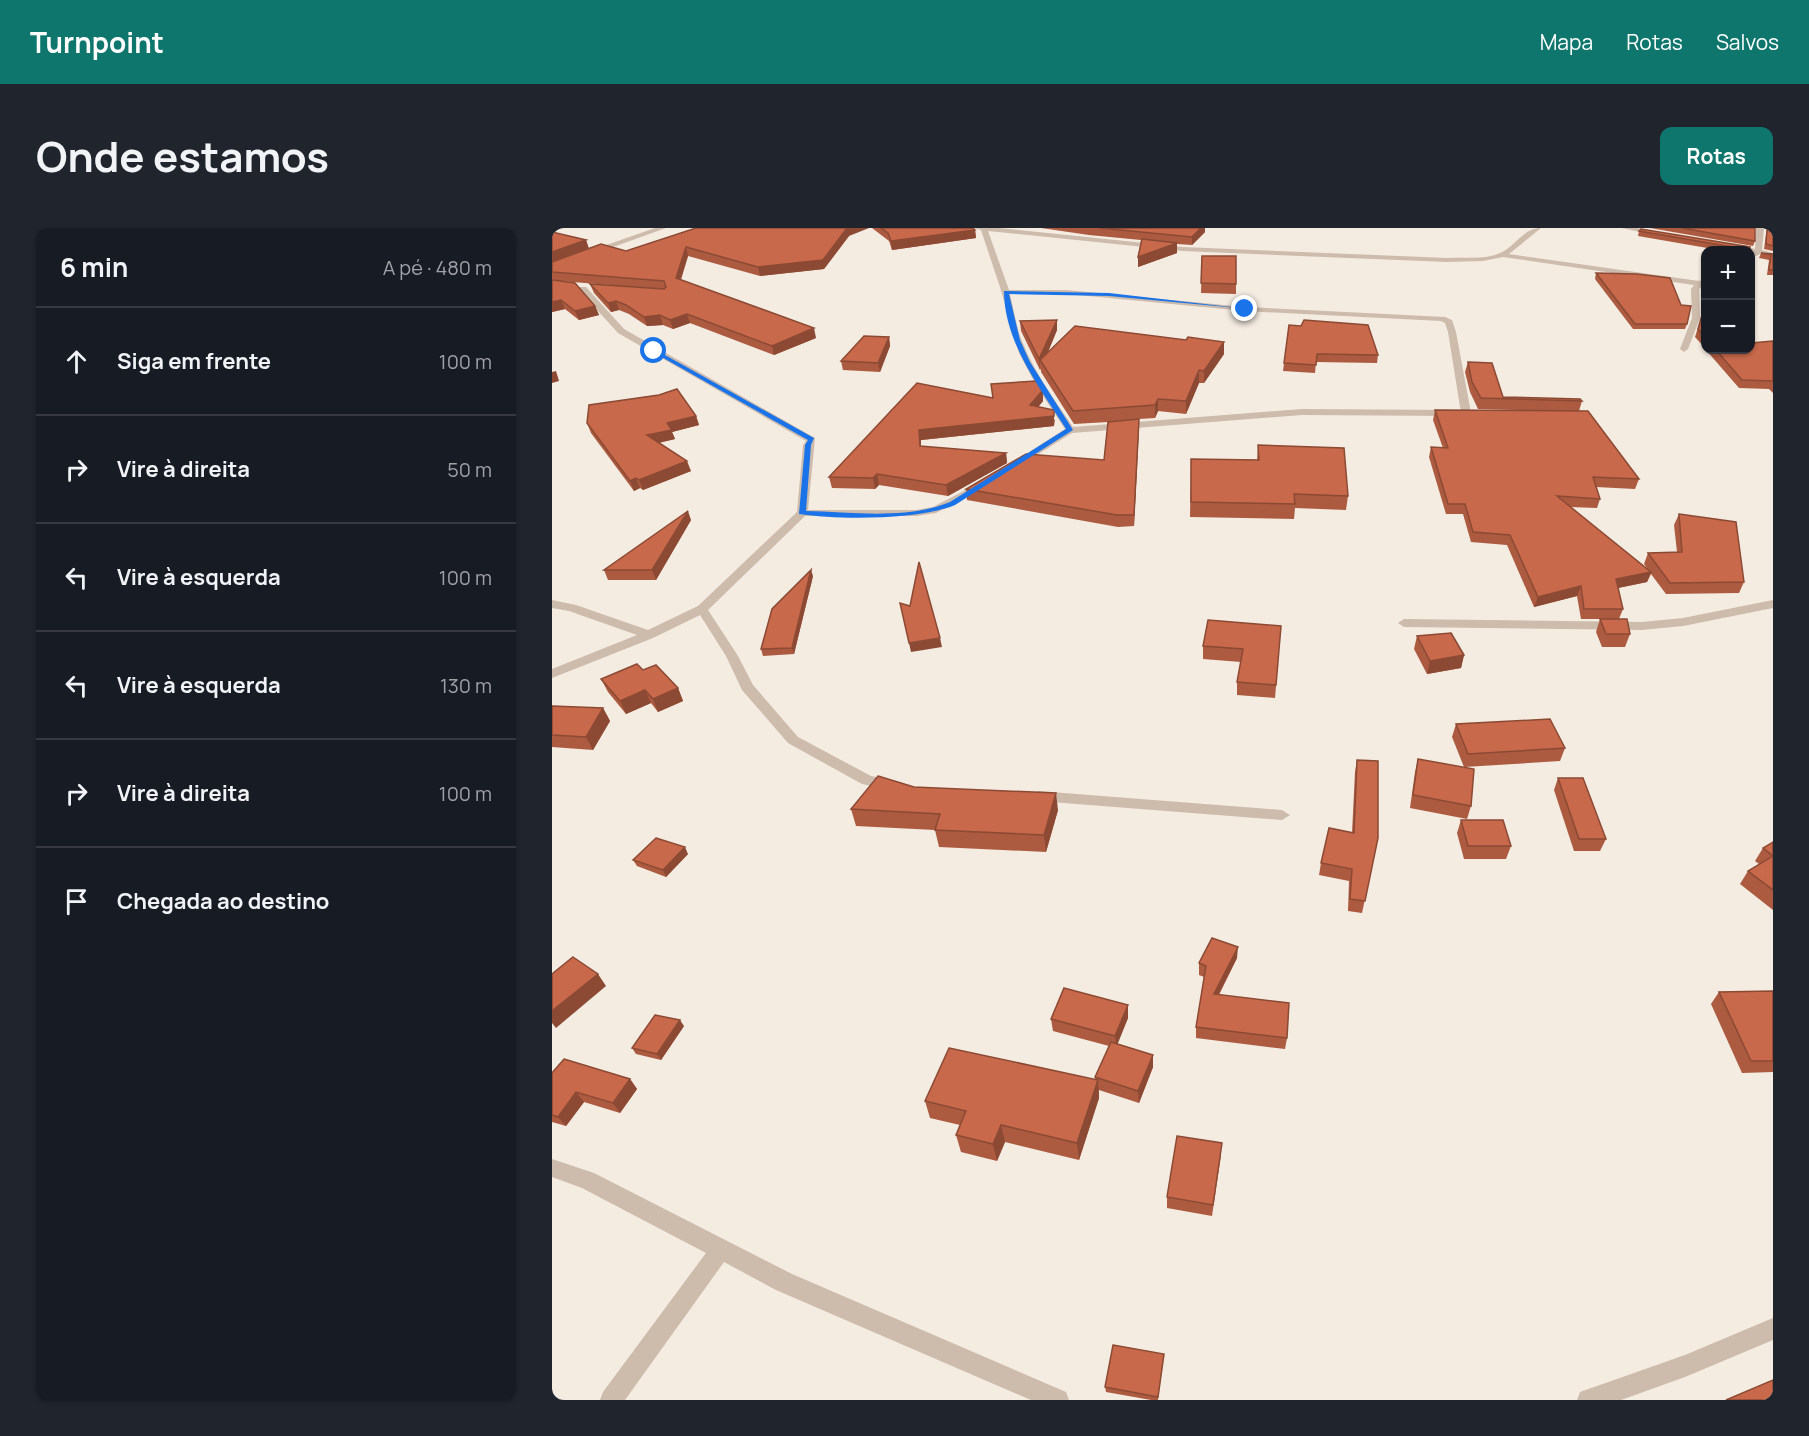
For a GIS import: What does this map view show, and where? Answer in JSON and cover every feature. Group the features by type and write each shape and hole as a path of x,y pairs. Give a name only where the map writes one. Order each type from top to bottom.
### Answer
{"street":[{"path":"552,267 662,228"},
{"path":"1503,255 1538,228"},
{"path":"1626,228 1670,236"},
{"path":"1755,254 1758,252 1760,228"},
{"path":"1070,430 1027,362 1017,340 1006,292 981,229 1243,252 1419,260 1483,259 1503,255 1701,282"},
{"path":"1726,245 1773,255"},
{"path":"1684,349 1696,318 1695,289 1701,283"},
{"path":"573,288 595,290"},
{"path":"552,674 650,634 702,609 802,513 808,445 812,440 621,331 583,289"},
{"path":"1006,292 1067,292 1245,309 1442,319 1449,322 1452,332 1470,413 1302,412 1070,430 1008,470"},
{"path":"802,513 891,515 936,510 990,481"},
{"path":"1404,623 1642,626 1683,622 1773,603"},
{"path":"552,604 572,608 650,634"},
{"path":"702,609 732,656 747,687 765,711 793,740 867,780 910,789"},
{"path":"1024,795 1282,814"},
{"path":"552,1168 587,1180 784,1282 1058,1400"},
{"path":"611,1400 722,1248"},
{"path":"1588,1400 1685,1366 1773,1329"}],"building":[{"path":"696,228 847,228 823,260 758,267 686,247 676,278 814,328 772,346 687,314 670,320 660,315 644,317 616,301 608,303 590,284 664,289 666,287 664,281 552,272 552,262 601,244 626,251"},
{"path":"881,228 973,228 975,230 891,241 888,233"},
{"path":"1100,228 1201,228 1192,237"},
{"path":"1682,228 1755,228 1755,241"},
{"path":"1641,229 1744,246 1727,246 1639,231"},
{"path":"1767,230 1773,232 1773,246 1766,244"},
{"path":"552,232 586,240 552,252"},
{"path":"1142,239 1177,243 1138,257"},
{"path":"1761,253 1773,254 1773,270 1769,270 1771,255"},
{"path":"1202,256 1236,256 1236,284 1201,283"},
{"path":"1596,273 1670,278 1681,305 1691,306 1687,324 1635,324"},
{"path":"552,280 575,283 595,306 575,311 561,300 552,302"},
{"path":"1057,320 1039,359 1020,321"},
{"path":"1304,320 1368,325 1378,355 1317,354 1316,365 1284,363 1289,325 1301,326"},
{"path":"1075,326 1186,340 1188,337 1224,342 1204,371 1199,370 1186,401 1158,399 1155,405 1073,411 1040,360"},
{"path":"864,336 889,337 878,363 841,361"},
{"path":"1773,341 1773,381 1742,380 1719,354 1755,354 1755,343"},
{"path":"1468,362 1492,363 1503,397 1580,399 1582,401 1481,398 1472,382"},
{"path":"1036,381 1043,390 1030,405 1054,410 1054,416 919,430 920,446 1006,453 946,485 877,474 873,478 829,477 917,383 993,398 991,384"},
{"path":"677,389 696,416 667,423 672,430 647,435 687,461 639,480 636,478 630,481 587,423 589,405 659,395"},
{"path":"1435,410 1588,411 1639,479 1593,477 1600,499 1557,496 1651,572 1616,579 1623,609 1584,609 1581,586 1538,597 1510,535 1473,532 1465,504 1448,504 1431,447 1448,448"},
{"path":"1139,419 1134,515 1117,515 966,489 1026,454 1104,460 1108,422"},
{"path":"1258,445 1344,448 1348,496 1294,494 1295,504 1191,502 1191,459 1259,460"},
{"path":"688,511 652,570 604,570"},
{"path":"1679,514 1736,522 1744,582 1670,583 1648,553 1682,552"},
{"path":"919,562 940,638 909,643 900,603 910,606"},
{"path":"811,570 792,648 761,649 772,609"},
{"path":"1600,619 1627,619 1630,634 1606,634"},
{"path":"1208,620 1281,626 1276,685 1237,682 1243,649 1203,646"},
{"path":"1451,633 1464,655 1430,661 1417,636"},
{"path":"637,664 643,670 656,665 678,688 653,699 645,690 620,701 601,679"},
{"path":"552,706 603,708 586,737 552,735"},
{"path":"1550,719 1565,748 1468,754 1456,724"},
{"path":"1418,759 1474,769 1471,806 1413,795"},
{"path":"1357,760 1378,761 1378,838 1365,901 1350,899 1352,869 1321,863 1329,828 1354,833"},
{"path":"878,776 914,787 1056,793 1044,835 935,830 940,814 851,809"},
{"path":"1558,778 1583,778 1606,839 1579,839"},
{"path":"1461,820 1503,820 1511,846 1468,846"},
{"path":"656,838 685,847 663,870 633,860"},
{"path":"1773,842 1773,856 1763,848"},
{"path":"1773,856 1773,890 1748,871"},
{"path":"1212,938 1238,947 1214,994 1289,1003 1287,1038 1196,1027 1206,966 1199,963"},
{"path":"573,957 598,974 552,1011 552,974"},
{"path":"1064,988 1128,1005 1115,1036 1051,1019"},
{"path":"1773,991 1773,1061 1751,1061 1719,992"},
{"path":"655,1015 680,1020 657,1054 632,1048"},
{"path":"1111,1042 1153,1055 1138,1091 1095,1077"},
{"path":"949,1048 1098,1080 1077,1143 1001,1125 993,1144 956,1135 966,1111 925,1101"},
{"path":"564,1059 630,1079 613,1103 576,1092 558,1117 552,1115 552,1073"},
{"path":"1177,1136 1222,1143 1213,1205 1167,1197"},
{"path":"1113,1345 1164,1354 1158,1397 1105,1387"},
{"path":"1773,1380 1773,1400 1726,1400"}],"route":[{"path":"654,351 766,412 812,440 808,445 802,513 891,515 936,510 952,503 1070,430 1027,362 1017,340 1006,292 1067,292 1245,309"}]}
